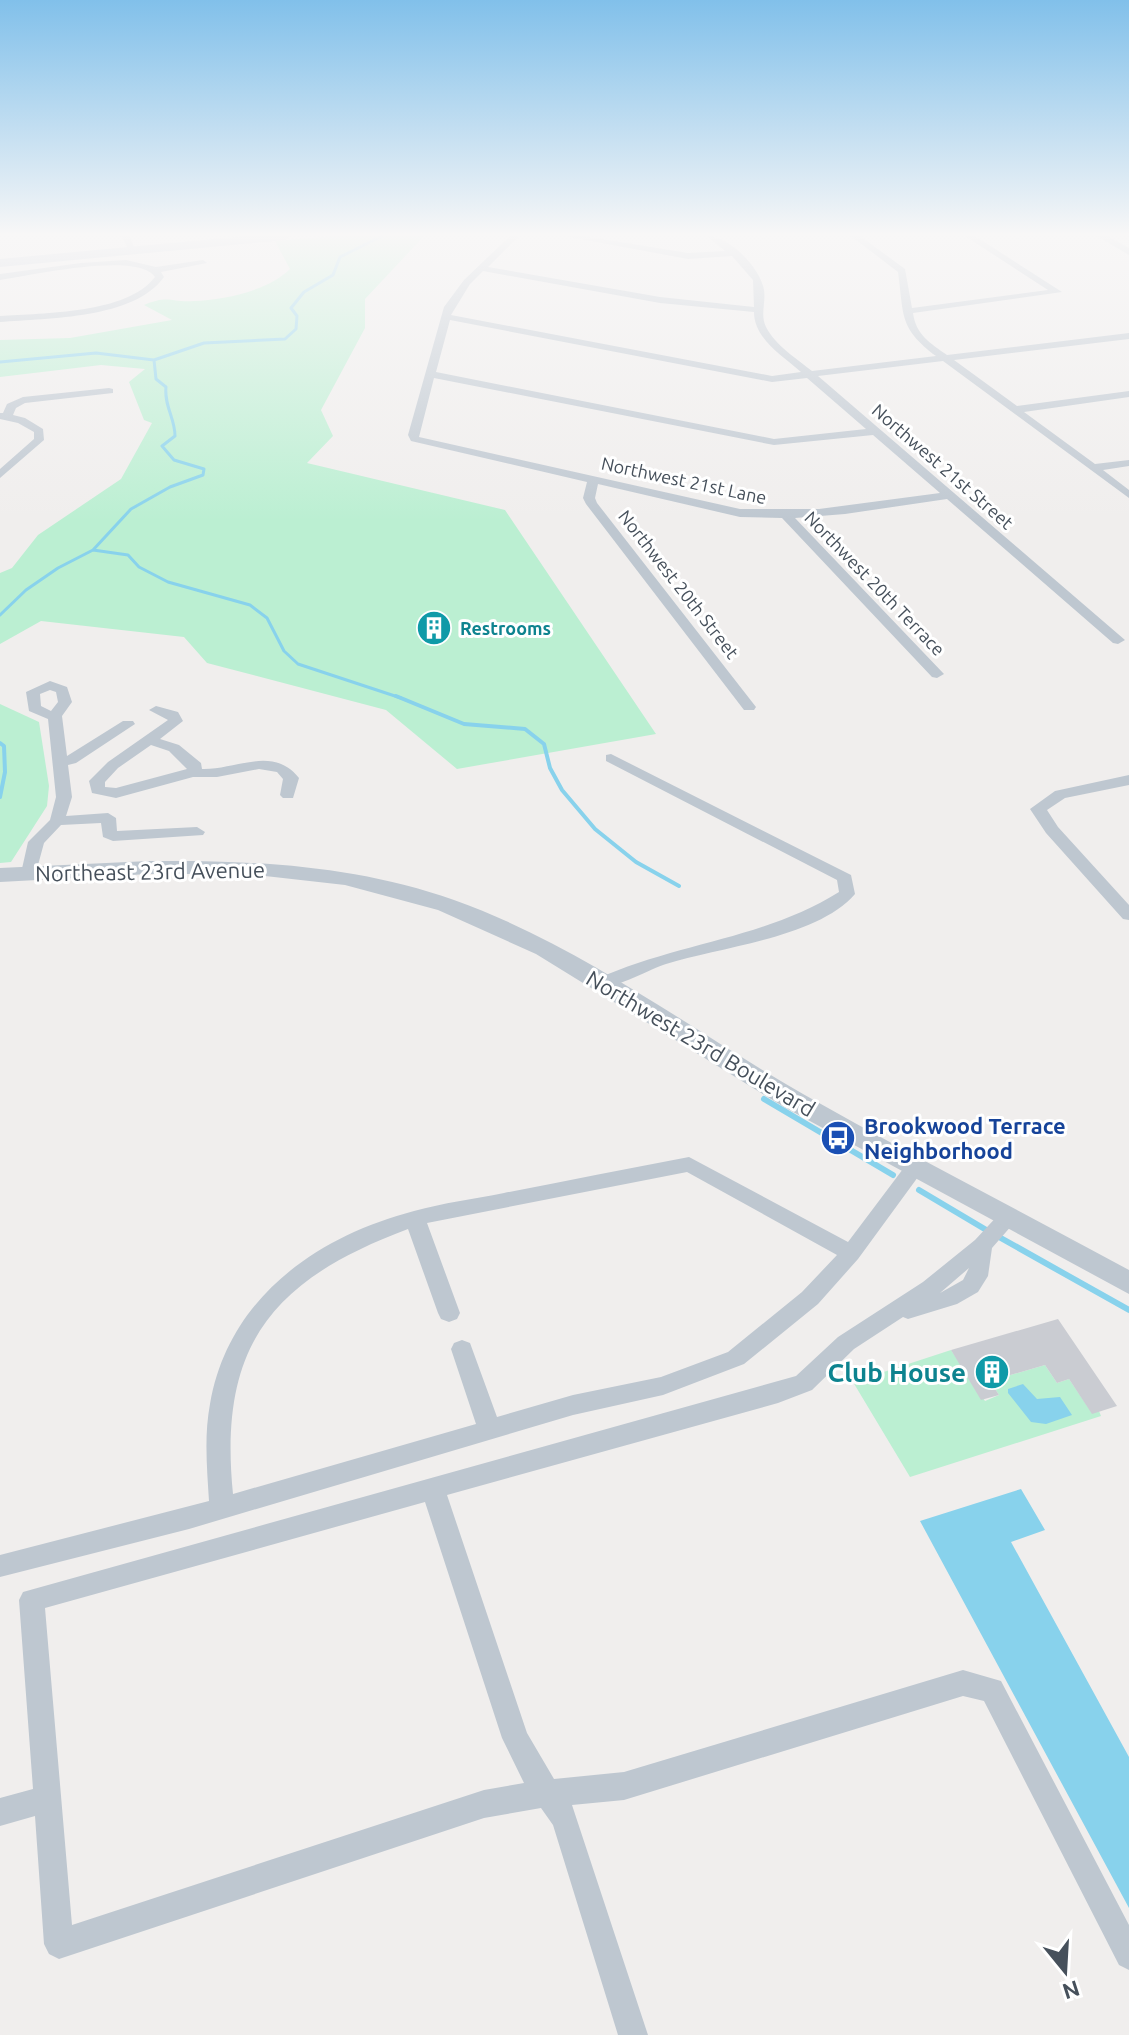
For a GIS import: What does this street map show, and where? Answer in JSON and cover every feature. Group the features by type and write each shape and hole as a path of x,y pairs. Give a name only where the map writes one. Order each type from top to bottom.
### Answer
{"street":[{"path":"444,331 431,374 774,442 876,431"},
{"path":"521,331 772,379 1129,336"},
{"name":"Northwest 21st Street","path":"761,331 1118,640"},
{"path":"913,331 944,359 1129,495"},
{"name":"Northwest 21st Lane","path":"431,374 413,435 415,439 740,513 787,517 949,495"},
{"path":"0,475 6,464 39,440 39,431 21,420 3,416 11,406 23,400 109,391"},
{"path":"1014,410 1129,394"},
{"path":"1093,468 1129,463"},
{"name":"Northwest 20th Street","path":"593,480 589,498 592,504 749,707"},
{"name":"Northwest 20th Terrace","path":"787,517 937,674"},
{"path":"65,783 97,781 113,765 176,721 173,715 156,710"},
{"path":"29,873 36,842 57,821 65,783 55,716"},
{"path":"60,761 71,760 128,724"},
{"path":"149,740 187,756 196,766 193,772"},
{"path":"603,983 634,966 752,940 826,910 847,894 845,878 611,758"},
{"path":"97,781 97,790 116,793 193,772 203,776 259,764 287,770 291,778 288,795"},
{"path":"1129,780 1060,794 1038,809 1076,857 1129,915"},
{"path":"57,821 115,815 116,793"},
{"path":"108,818 109,834 113,836 197,832"},
{"name":"Northeast 23rd Avenue","path":"0,875 202,866 271,868 326,875 393,889"},
{"name":"Northwest 23rd Boulevard","path":"393,889 489,920 603,983 777,1091 1129,1283"},
{"path":"222,1508 215,1453 218,1416 229,1365 257,1315 304,1270 353,1242 415,1218 689,1164 851,1253"},
{"path":"0,1566 222,1508 573,1405 663,1386 736,1358 810,1298 851,1253 916,1166"},
{"path":"1009,1217 982,1246 983,1263 979,1278 968,1289 953,1297 890,1316 830,1355 804,1383 778,1393 32,1600 59,1944 484,1804 548,1793 624,1786 963,1683 992,1690 1129,1955"},
{"path":"415,1218 449,1313"},
{"path":"462,1349 490,1430"},
{"path":"432,1487 515,1738 530,1769 565,1818 633,2035"},
{"path":"0,1812 48,1798"}],"green space":[{"path":"110,331 363,331 321,410 333,436 307,463 505,510 656,734 457,769 386,710 207,663 184,637 41,621 0,644 0,573 12,568 38,535 121,479 152,423 144,420 129,382 145,369 101,365 0,377 0,340 70,338"},
{"path":"0,704 39,722 49,786 47,806 11,862 0,863"},
{"path":"951,1350 985,1401 999,1395 990,1381 1045,1365 1057,1383 1069,1379 1092,1413 1099,1411 1101,1416 910,1477 853,1382"}],"water":[{"path":"1023,1384 1037,1399 1060,1397 1072,1415 1046,1424 1031,1422 1008,1393 1008,1389"},
{"path":"1021,1489 1045,1530 1011,1542 1129,1757 1129,1908 920,1521"}],"building":[{"name":"Club House","path":"1058,1319 1117,1406 1092,1414 1069,1379 1057,1383 1045,1365 990,1381 999,1395 981,1400 951,1350"}],"waterway":[{"path":"154,360 204,343 285,339 294,331"},
{"path":"0,362 96,353 154,360"},
{"path":"93,550 131,509 170,487 203,475 204,469 174,460 162,446 175,436 175,430 166,387 156,379 154,360"},
{"path":"0,615 26,590 58,568 93,550"},
{"path":"93,550 128,555 139,567 168,582 250,605 267,618 284,651 298,664 400,698"},
{"path":"396,696 400,698"},
{"path":"400,698 464,724 525,729 544,744 550,768 562,790 595,829 636,862 679,886"},
{"path":"0,743 4,746 5,772 0,797"},
{"path":"764,1099 893,1175"},
{"path":"919,1190 988,1231"},
{"path":"999,1237 1129,1310"}],"place":[{"name":"Restrooms","path":"434,628"},
{"name":"Brookwood Terrace Neighborhood","path":"838,1138"},
{"name":"Club House","path":"992,1372"}]}
